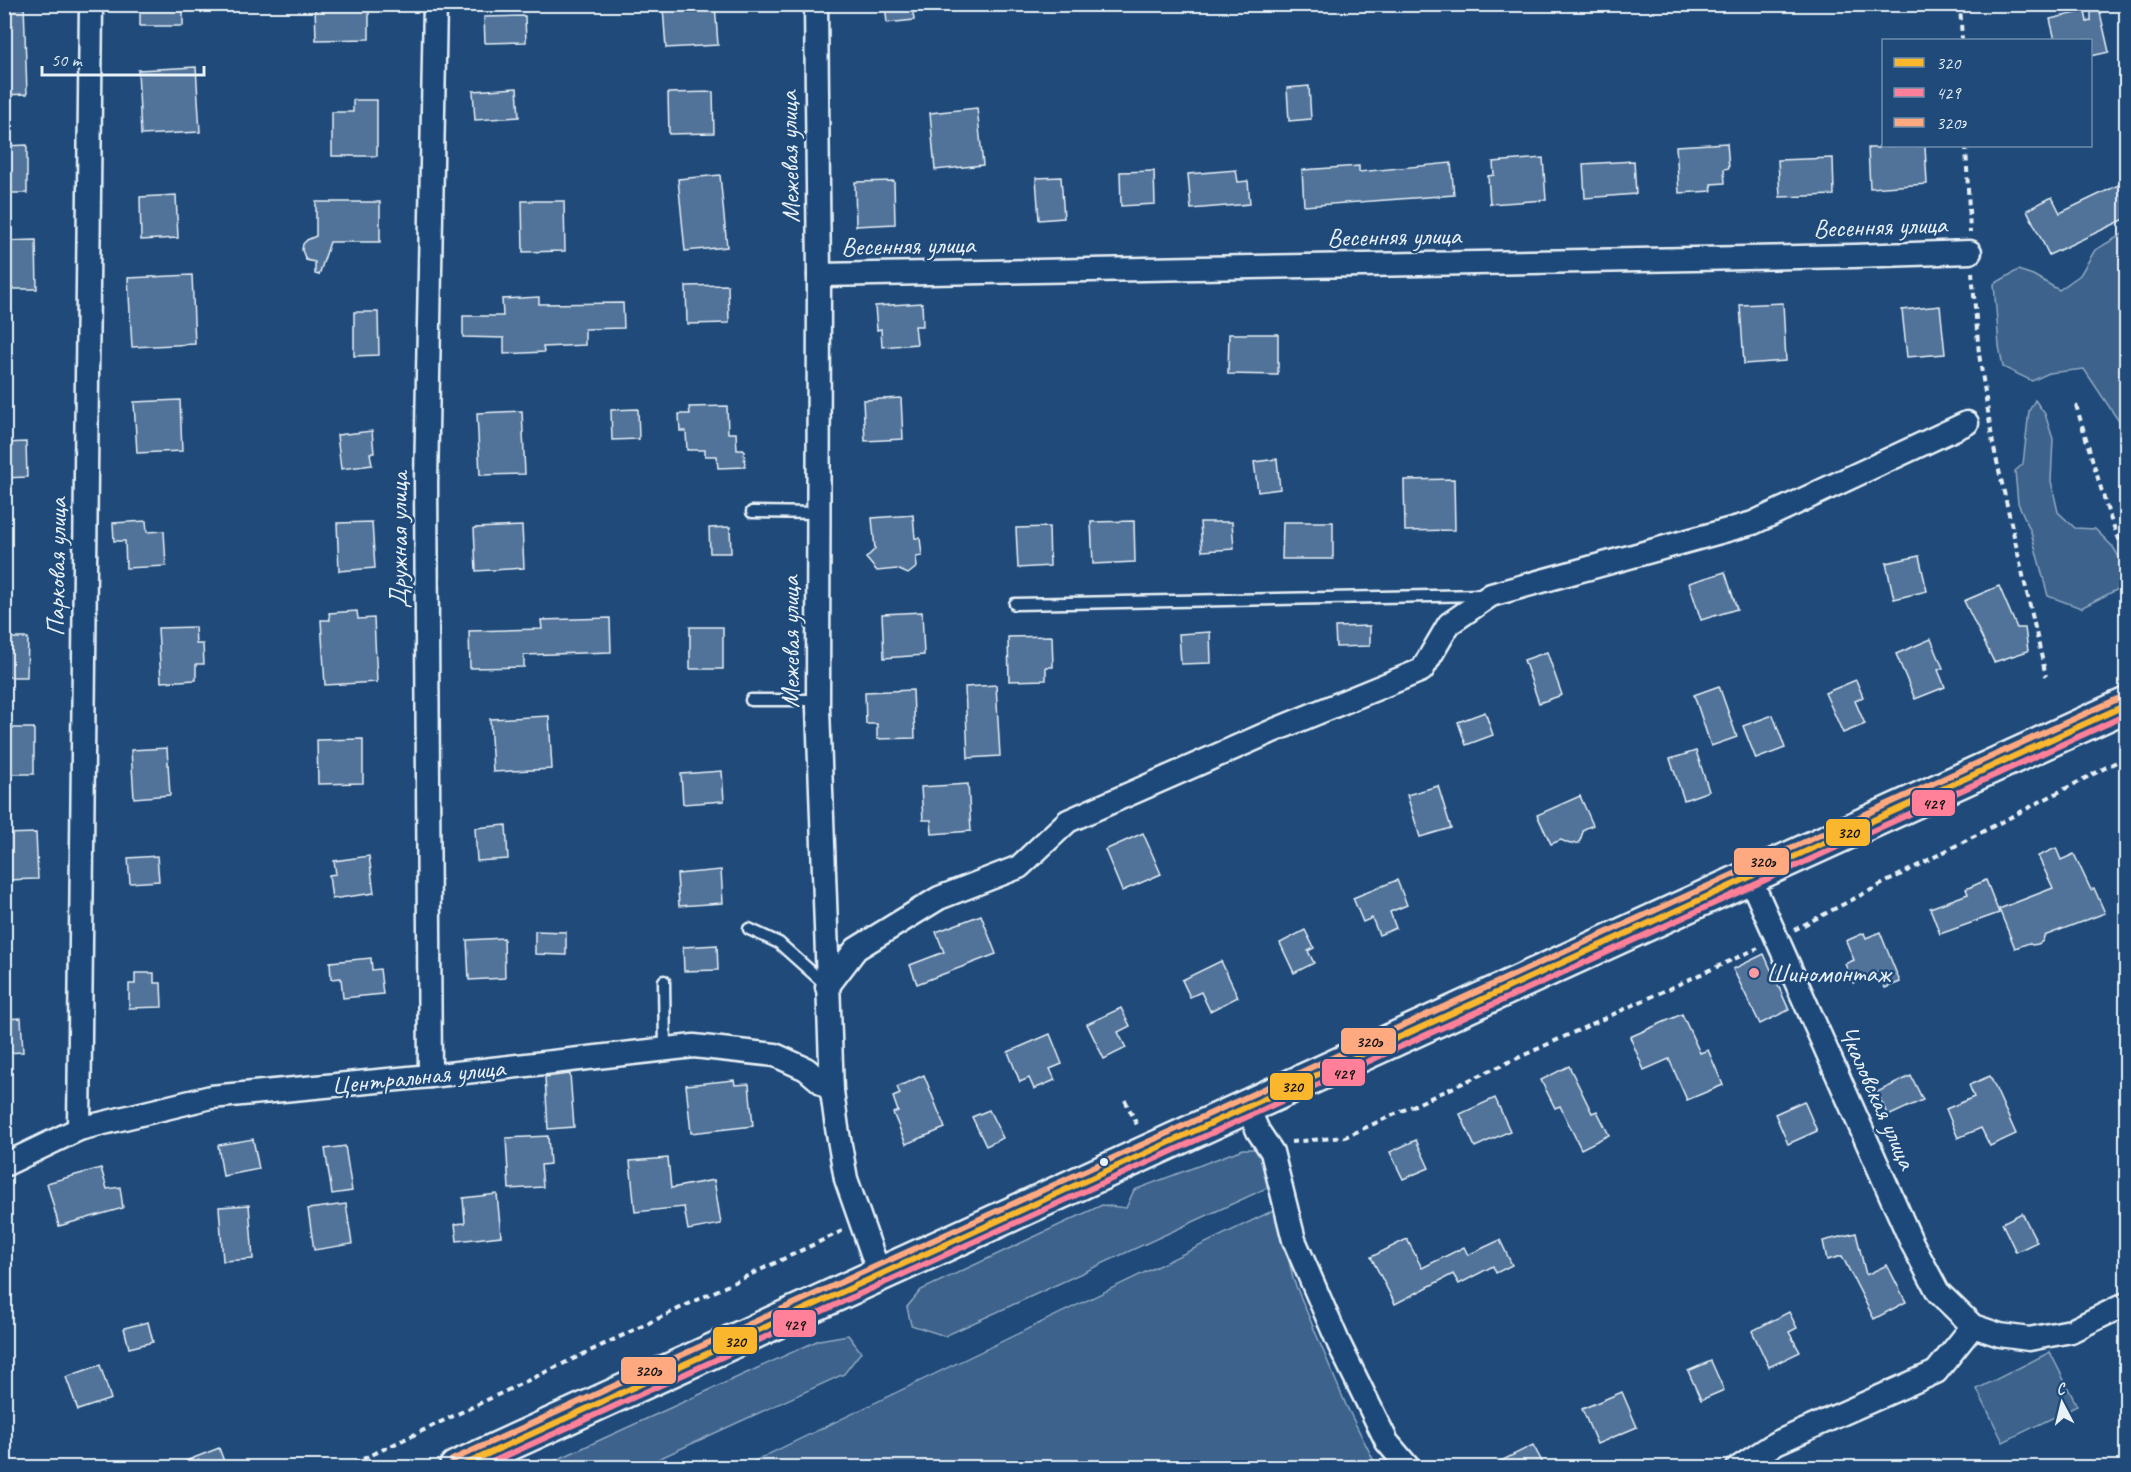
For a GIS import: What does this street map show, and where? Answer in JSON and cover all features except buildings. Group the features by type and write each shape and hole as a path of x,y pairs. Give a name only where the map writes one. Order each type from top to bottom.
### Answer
{"main road":[{"path":"456,1467 879,1273 1252,1118 1750,878 2127,705"}],"street":[{"name":"Парковая улица","path":"78,1130 91,4"},
{"name":"Дружная улица","path":"430,1076 426,483 435,4"},
{"name":"Межевая улица","path":"816,4 819,275 818,700 832,1091 846,1179 879,1273"},
{"name":"Весенняя улица","path":"819,275 1832,257 1971,252"},
{"path":"827,987 856,949 939,898 1019,867 1068,820 1275,730 1422,670 1449,624 1491,595 1754,522 1967,423"},
{"name":"Чкаловская улица","path":"1750,878 1912,1243 1938,1292 1973,1326 2000,1335 2029,1339 2071,1331 2127,1304"},
{"name":"Центральная улица","path":"4,1165 78,1130 210,1097 430,1076 694,1046 775,1055 806,1070 832,1091"},
{"path":"1252,1118 1272,1152 1294,1240 1339,1344 1387,1443 1409,1467"},
{"path":"1738,1467 1776,1443 1936,1372 1973,1326"}],"lane":[{"path":"752,512 818,513"},
{"path":"1015,604 1491,595"},
{"path":"751,700 818,700"},
{"path":"749,929 779,943 827,987"},
{"path":"664,981 665,1050"}],"path":[{"path":"1960,4 1962,39"},
{"path":"1966,147 1979,354 1993,444 2046,676"},
{"path":"2076,405 2109,515 2127,556"},
{"path":"1252,1118 1288,1142 1345,1137 1776,939 2127,757"},
{"path":"1125,1100 1137,1125"},
{"path":"344,1467 860,1222"}],"shaded area":[{"path":"2126,232 2126,424 2122,426 2084,369 2049,373 2032,381 2003,367 1994,284 2018,270 2033,275 2059,290 2080,275 2095,250"},
{"path":"2035,400 2045,414 2053,439 2051,481 2058,512 2075,528 2095,529 2113,547 2126,568 2126,585 2081,608 2048,596 2031,532 2018,503 2015,471 2023,464 2029,411"},
{"path":"1243,1149 1263,1149 1271,1186 945,1336 911,1325 907,1307 921,1290 1102,1205 1126,1208 1134,1190"},
{"path":"1278,1208 1293,1279 1346,1405 1377,1467 740,1468"},
{"path":"848,1335 861,1352 844,1374 641,1467 541,1467 819,1340"},
{"path":"2050,1352 2077,1406 2003,1442 1977,1389"}],"transit line":[{"name":"320э","path":"452,1460 2122,697"},
{"name":"320","path":"457,1468 2126,705"},
{"name":"429","path":"479,1468 2126,715"}],"place":[{"name":"Шиномонтаж","path":"1754,973"}]}
